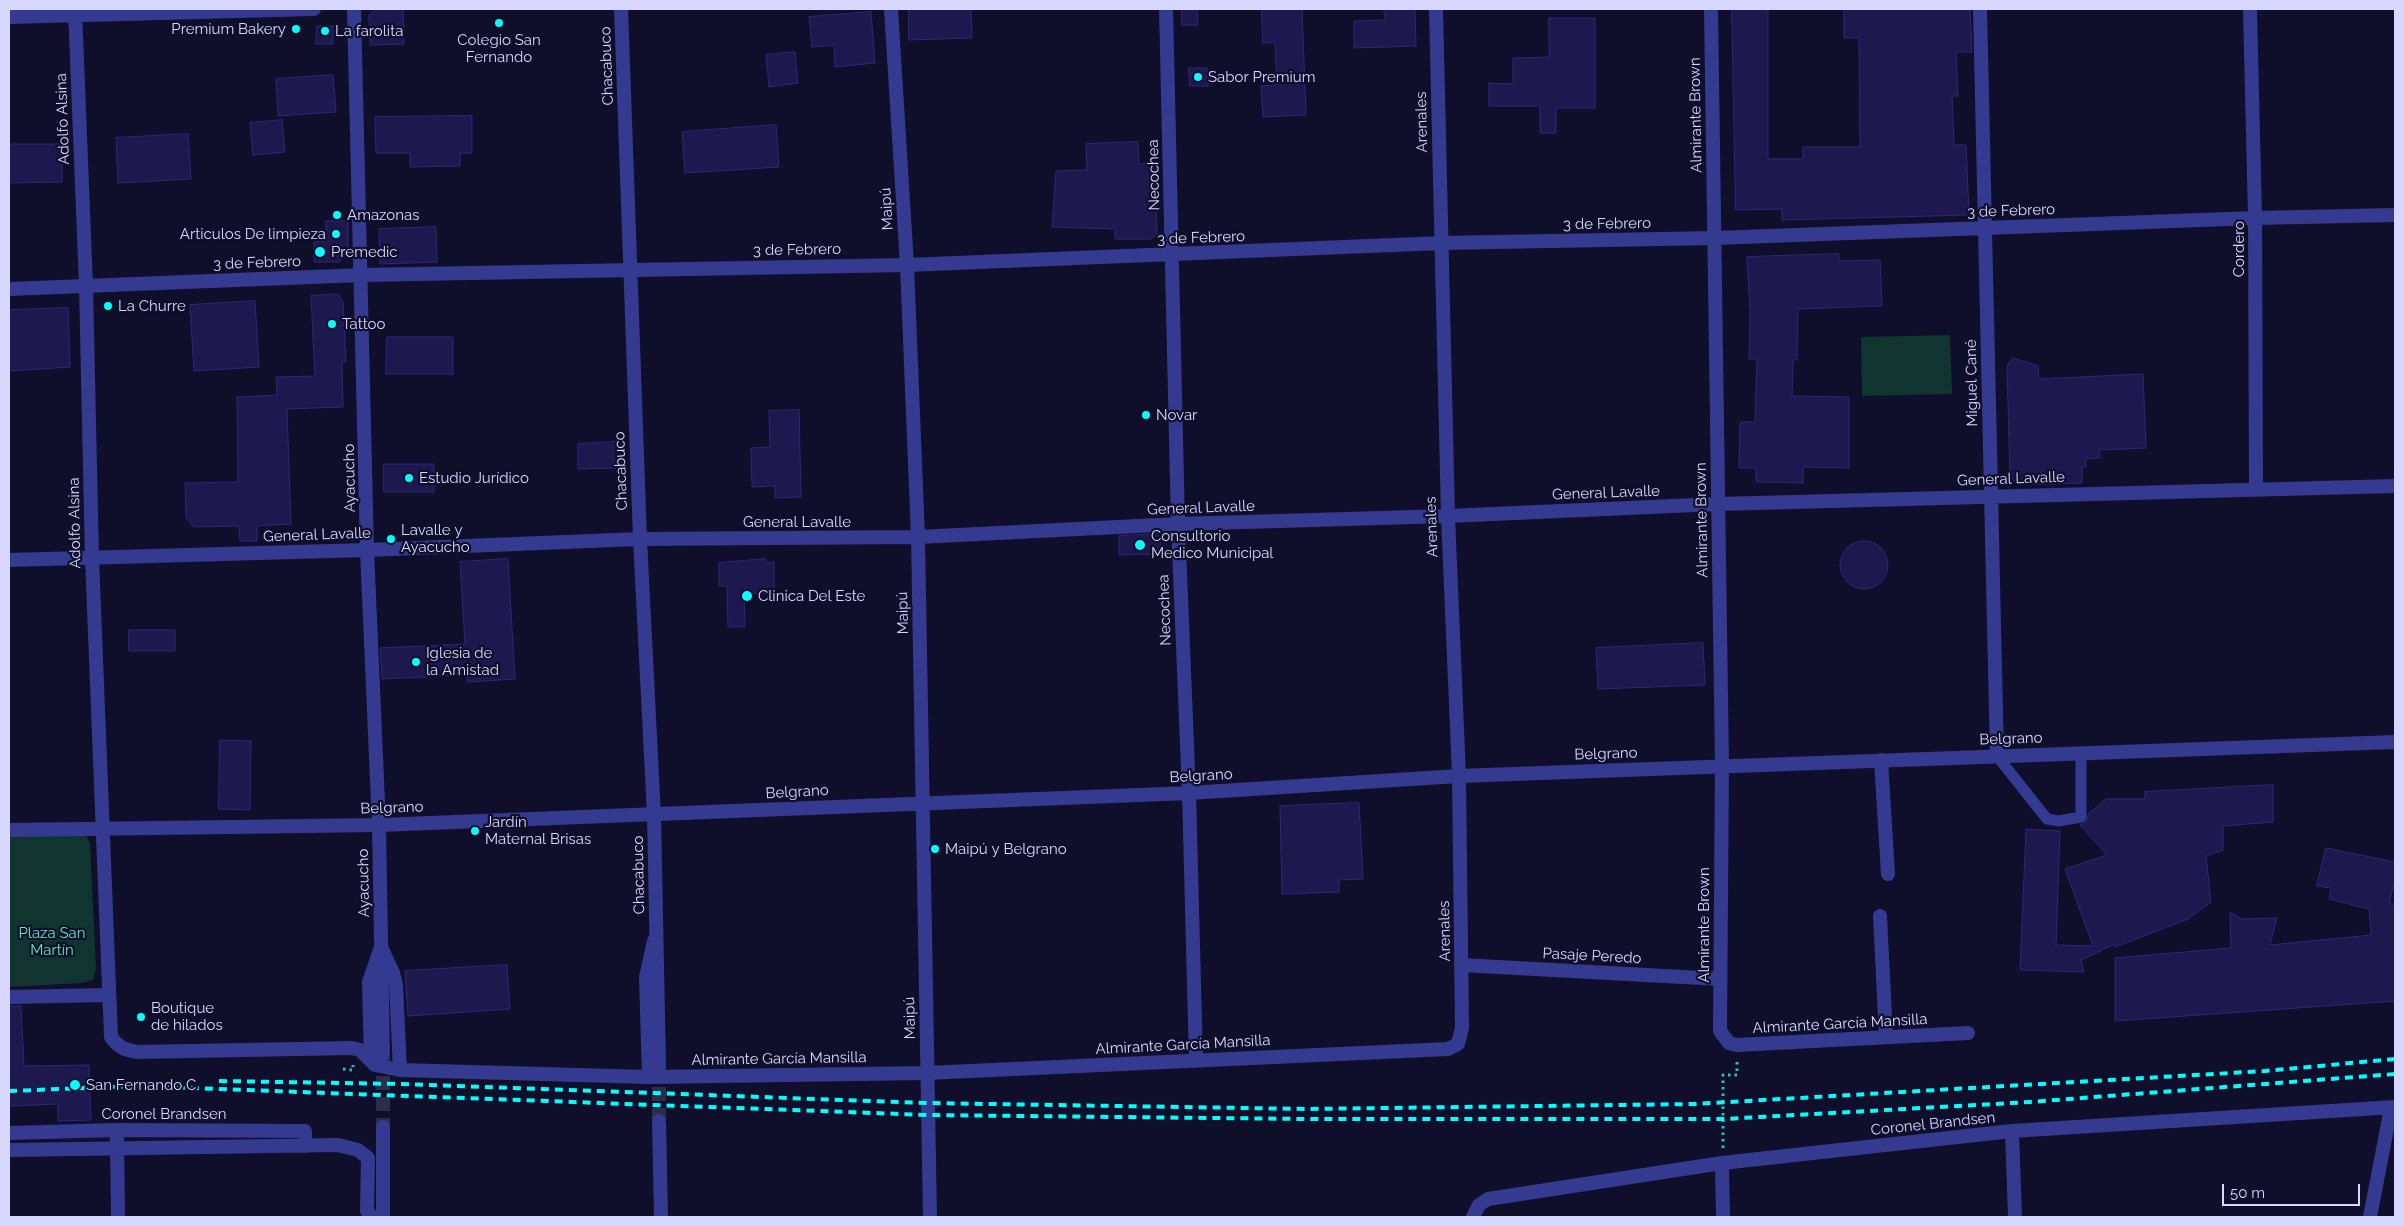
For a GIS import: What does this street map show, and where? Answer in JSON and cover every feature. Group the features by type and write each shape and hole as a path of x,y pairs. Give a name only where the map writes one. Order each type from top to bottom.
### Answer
{"street":[{"path":"9,17 76,11 314,9"},
{"name":"Ayacucho","path":"354,9 362,275 367,550 379,825 381,946 393,972 396,985 400,1070"},
{"name":"Chacabuco","path":"621,9 640,539 654,814 659,1066"},
{"name":"Maipú","path":"891,9 907,265 918,537 930,1217"},
{"name":"Necochea","path":"1166,9 1178,524 1189,793 1196,1060"},
{"name":"Arenales","path":"1436,9 1448,516 1459,776 1462,1028 1458,1044"},
{"name":"Almirante Brown","path":"1710,9 1722,765 1720,1031"},
{"name":"Miguel Cané","path":"1980,9 1997,756"},
{"name":"Cordero","path":"2250,9 2255,218 2256,489"},
{"name":"Adolfo Alsina","path":"76,11 86,286 92,558 101,827 111,1037"},
{"name":"3 de Febrero","path":"9,289 362,275 907,265 1441,243 1715,238 2255,218 2395,215"},
{"name":"General Lavalle","path":"9,560 367,550 640,539 918,537 1178,524 1448,516 1718,504 2395,486"},
{"name":"Belgrano","path":"9,830 101,827 379,825 1189,793 1459,776 1722,765 2395,742"},
{"path":"1881,760 1888,874"},
{"path":"1880,916 1886,1038"},
{"name":"Chacabuco","path":"649,1077 646,978 656,931"},
{"path":"377,1057 381,946"},
{"name":"Pasaje Peredo","path":"1461,965 1720,979"},
{"path":"9,997 108,995"},
{"name":"Almirante García Mansilla","path":"1720,1031 1729,1043 1737,1045 1968,1033"},
{"name":"Almirante García Mansilla","path":"111,1037 124,1050 137,1052 352,1048 377,1057 380,1067 400,1070 649,1077 927,1073 1448,1049 1458,1044"},
{"path":"2370,1217 2393,1108"},
{"name":"Coronel Brandsen","path":"1476,1211 1488,1199 1722,1163 2012,1131 2393,1108"},
{"path":"659,1121 661,1217"},
{"path":"383,1127 383,1217"},
{"path":"117,1130 118,1217"},
{"name":"Coronel Brandsen","path":"9,1133 117,1130 304,1131 304,1146"},
{"path":"2012,1131 2015,1217"},
{"path":"9,1150 338,1145 358,1150 368,1158 367,1211 372,1217"},
{"path":"1722,1163 1723,1217"}],"lane":[{"path":"1997,756 2047,819 2059,821 2081,817 2081,753"}],"path":[{"path":"1717,1148 1724,1148 1723,1075 1737,1074 1737,1045"},
{"path":"343,1069 353,1070"}],"green space":[{"path":"1950,335 1952,394 1862,396 1861,337"},
{"name":"Plaza San Martín","path":"9,835 86,835 90,843 96,969 93,980 82,983 9,987"}],"building":[{"path":"403,9 404,44 370,45 369,15 375,10"},
{"path":"909,9 971,9 972,38 909,40"},
{"path":"1182,9 1197,9 1198,25 1182,25"},
{"path":"1262,9 1302,9 1306,115 1263,117 1261,86 1277,85 1275,43 1263,43"},
{"path":"1384,9 1415,9 1416,46 1354,48 1354,21 1385,20"},
{"path":"1732,9 1768,9 1768,159 1803,159 1803,147 1860,147 1859,38 1844,38 1844,9 1970,9 1972,52 1956,52 1958,96 1952,96 1954,145 1966,145 1969,215 1782,220 1782,209 1736,210"},
{"path":"871,12 875,63 835,67 834,45 812,47 809,17"},
{"path":"1549,18 1595,18 1595,108 1556,108 1556,133 1540,133 1540,106 1489,106 1489,83 1513,84 1513,58 1549,57"},
{"path":"317,26 333,26 333,44 316,44"},
{"path":"795,52 798,83 769,87 766,55"},
{"name":"Sabor Premium","path":"1189,68 1207,68 1208,86 1190,86"},
{"path":"333,75 336,112 278,116 276,79"},
{"path":"472,116 472,153 460,153 460,166 410,167 410,153 376,153 375,117"},
{"path":"282,120 285,152 253,155 250,123"},
{"path":"776,125 779,167 685,173 682,132"},
{"path":"188,134 191,179 118,183 116,138"},
{"path":"1138,142 1139,164 1155,163 1157,235 1150,239 1115,239 1115,229 1052,227 1056,171 1087,170 1086,144"},
{"path":"9,144 62,144 62,182 9,183"},
{"path":"326,221 348,221 348,254 339,262 314,262 314,242 326,241"},
{"path":"436,227 437,262 380,264 379,229"},
{"path":"1839,254 1839,261 1880,260 1882,306 1798,309 1797,360 1793,360 1792,396 1849,397 1849,468 1803,467 1803,483 1756,482 1756,468 1739,468 1740,422 1755,422 1757,359 1749,359 1750,310 1747,257"},
{"path":"338,294 343,302 346,362 342,362 343,407 287,409 291,524 257,526 257,541 240,541 239,526 194,527 186,518 185,483 238,482 237,397 277,395 276,377 315,376 311,296"},
{"path":"255,301 259,367 194,371 190,305"},
{"path":"68,308 70,367 9,371 9,310"},
{"path":"387,337 453,337 453,374 386,374"},
{"path":"2013,358 2038,366 2039,379 2143,374 2146,448 2099,450 2100,458 2086,459 2086,467 2082,467 2082,483 2020,485 2010,478 2007,366"},
{"path":"799,410 801,497 775,498 775,486 752,487 751,448 770,447 769,411"},
{"path":"616,442 617,468 578,469 578,444"},
{"name":"Estudio Jurídico","path":"384,464 434,464 434,492 384,492"},
{"name":"Consultorio Medico Municipal","path":"1160,534 1161,554 1119,555 1119,536"},
{"path":"1859,541 1869,541 1878,545 1884,551 1888,565 1884,579 1878,585 1869,589 1859,589 1850,585 1844,579 1840,570 1840,560 1844,551 1850,545"},
{"path":"508,559 515,679 467,682 467,675 382,679 380,648 465,644 460,562"},
{"name":"Clinica Del Este","path":"766,559 766,563 774,562 774,593 744,594 745,627 728,627 727,586 719,586 719,563"},
{"path":"129,630 175,630 175,651 129,651"},
{"path":"1703,643 1705,685 1598,689 1596,648"},
{"path":"220,740 251,741 250,810 219,809"},
{"path":"2273,785 2273,822 2223,826 2223,850 2206,856 2211,902 2188,919 2115,947 2115,944 2081,960 2084,972 2020,970 2026,829 2060,831 2056,945 2093,946 2065,869 2107,855 2080,825 2087,821 2088,814 2106,799 2145,799 2145,792"},
{"path":"1359,803 1363,879 1339,880 1339,892 1282,894 1280,806"},
{"path":"2326,848 2395,862 2395,880 2389,904 2395,904 2395,1001 2115,1021 2115,958 2231,948 2230,912 2242,919 2277,918 2270,945 2371,935 2369,909 2329,899 2331,888 2317,886"},
{"path":"507,965 510,1009 408,1016 405,971"},
{"path":"9,1006 21,1006 24,1066 89,1065 91,1120 58,1121 58,1104 9,1106"}],"tunnel":[{"path":"383,1055 383,1127"},
{"path":"659,1066 659,1121"}],"railway":[{"path":"219,1081 403,1084 927,1103 1308,1109 1695,1104 2265,1071 2395,1059"},
{"path":"9,1091 136,1086 928,1115 1308,1119 1724,1119 2030,1102 2395,1074"}],"place":[{"name":"Colegio San Fernando","path":"499,23"},
{"name":"Premium Bakery","path":"296,29"},
{"name":"La farolita","path":"325,31"},
{"name":"Sabor Premium","path":"1198,77"},
{"name":"Amazonas","path":"337,215"},
{"name":"Articulos De limpieza","path":"336,234"},
{"name":"Premedic","path":"320,252"},
{"name":"La Churre","path":"108,306"},
{"name":"Tattoo","path":"332,324"},
{"name":"Novar","path":"1146,415"},
{"name":"Estudio Jurídico","path":"409,478"},
{"name":"Lavalle y Ayacucho","path":"391,539"},
{"name":"Consultorio Medico Municipal","path":"1140,545"},
{"name":"Clinica Del Este","path":"747,596"},
{"name":"Iglesia de la Amistad","path":"416,662"},
{"name":"Jardín Maternal Brisas","path":"475,831"},
{"name":"Maipú y Belgrano","path":"935,849"},
{"name":"Boutique de hilados","path":"141,1017"},
{"name":"San Fernando C","path":"75,1085"}]}
